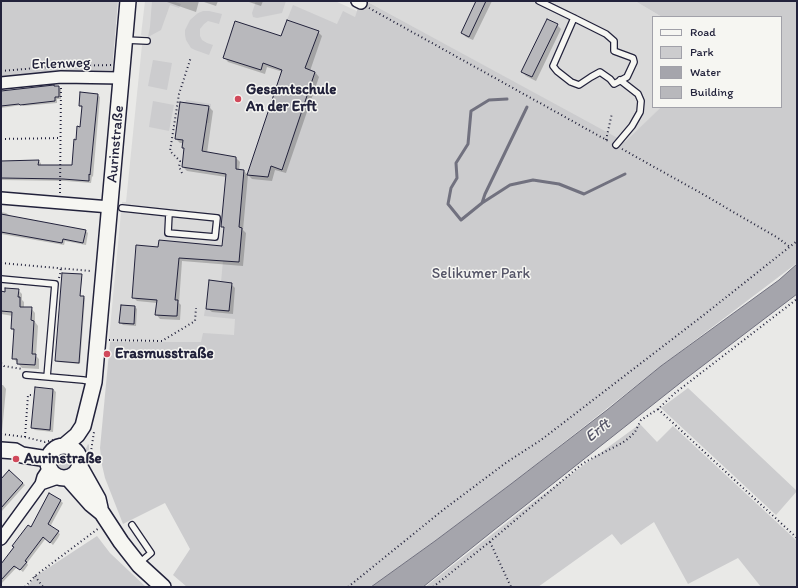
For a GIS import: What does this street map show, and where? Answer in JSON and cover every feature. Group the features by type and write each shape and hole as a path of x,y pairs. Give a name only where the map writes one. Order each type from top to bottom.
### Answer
{"main road":[{"name":"Aurinstraße","path":"62,462 83,426 93,386 104,272 116,207 122,78 128,1"},
{"path":"8,450 22,455 62,462 98,499 105,517 121,542 138,564 163,587"}],"street":[{"name":"Erlenweg","path":"1,83 61,77 122,78"},
{"path":"1,198 116,207"},
{"path":"1,539 41,484 62,462"}],"lane":[{"path":"538,1 574,18 606,34 614,41 614,51 633,58 634,62 627,77 614,84 600,72 580,85 571,82 557,71 554,66 574,18"},
{"path":"125,40 147,41"},
{"path":"616,145 632,126 640,112 641,100 638,94 620,80"},
{"path":"116,207 217,218 215,237 168,233 169,213"},
{"path":"1,280 55,284 48,377"},
{"path":"26,375 83,380 93,386"},
{"path":"132,525 151,553 138,564"}],"path":[{"path":"360,2 699,192 790,246"},
{"path":"182,173 179,167 180,161 170,151 179,94 191,57"},
{"path":"60,203 61,77"},
{"path":"606,140 612,114"},
{"path":"1,139 61,138"},
{"path":"348,587 443,510 554,430 797,241"},
{"path":"1,263 61,267 104,272"},
{"path":"55,284 60,275 61,267"},
{"path":"433,587 490,542 581,465 629,438 635,432 641,420 658,409 675,393 797,299"},
{"path":"98,340 162,340 195,321 196,308"},
{"path":"1,363 4,366 24,370 26,375"},
{"path":"25,437 28,395 32,395"},
{"path":"658,409 797,538"},
{"path":"1,434 38,440"},
{"path":"25,587 35,576 105,517"},
{"path":"490,542 512,587"},
{"path":"35,576 43,587"}],"shaded area":[{"name":"Gesamtschule An der Erft","path":"145,1 335,1 357,11 263,342 110,342 111,339 109,339 122,202 126,202 142,45 146,45 148,37 141,35"},
{"path":"366,1 635,1 660,16 652,16 652,108 660,108 625,143"}],"green space":[{"path":"1,1 118,1 112,70 59,71 1,77"},
{"path":"152,1 172,1 181,4 179,8 170,5 161,30 148,37 150,27"},
{"path":"256,1 286,1 282,13 257,18 253,17 252,13"},
{"name":"Selikumer Park","path":"360,1 366,1 625,142 660,108 782,108 782,16 660,16 635,1 797,1 797,263 661,366 511,484 371,587 187,587 173,575 190,549 165,503 123,524 105,478 100,448 110,342 201,342 203,333 234,335 235,319 204,316 205,309 229,310 232,283 221,282 223,261 239,262 242,228 239,227 244,175 267,177 271,166 281,170 297,115 301,116 315,72 304,68 306,62 308,62 319,31 287,20 293,5 337,24 343,11 355,17"},
{"path":"203,11 222,14 219,24 208,21 200,29 200,36 202,40 213,45 209,55 191,48 185,35 185,30 190,20 198,13"},
{"path":"153,60 172,63 167,90 148,86"},
{"path":"186,100 211,104 209,123 207,123 209,106 185,103"},
{"path":"153,101 174,105 169,131 149,127"},
{"path":"688,388 797,491 776,515 661,408"},
{"path":"640,424 657,442 673,426 797,541 797,587 761,587 738,558 688,584 654,522 621,545 612,534 538,587 425,587 533,502"},
{"path":"88,444 89,467 92,477 86,463 85,451"},
{"path":"64,455 70,457 72,463 70,469 64,471 58,469 56,463 58,457"},
{"path":"97,536 110,553 146,587 27,587 36,576"}],"water":[{"name":"Erft","path":"797,264 797,294 684,380 423,587 371,587 511,484 661,366 779,280"}],"building":[{"path":"476,1 486,1 469,37 461,33"},
{"path":"547,19 558,24 532,77 521,72"},
{"path":"287,20 319,31 305,68 315,72 282,170 271,166 268,177 247,175 282,70 263,63 261,70 223,58 235,21 281,36"},
{"path":"54,85 59,86 59,97 55,97 55,101 1,106 1,91"},
{"path":"80,92 98,94 89,181 1,178 1,161 39,160 38,165 72,165 74,139 76,140 77,126 80,127 82,106 79,106"},
{"path":"180,102 209,106 202,151 236,157 236,169 244,170 239,227 242,228 239,262 179,258 175,300 178,300 177,316 155,315 157,300 132,298 136,245 158,247 159,240 222,246 224,227 221,227 226,174 182,167 184,148 182,148 183,140 175,139"},
{"path":"1,214 86,230 83,243 63,239 62,243 1,232"},
{"path":"62,273 82,274 80,296 84,296 79,363 55,361"},
{"path":"209,280 232,283 229,311 206,309"},
{"path":"5,288 19,289 18,297 20,297 20,307 32,307 31,320 34,321 32,354 36,354 35,365 17,364 17,359 12,359 14,329 11,329 12,312 1,311 1,291 5,292"},
{"path":"121,305 135,306 134,324 119,323"},
{"path":"35,387 53,389 50,430 31,428"},
{"path":"9,470 23,483 1,508 1,479"},
{"path":"49,493 61,500 48,524 59,531 50,543 43,537 20,570 14,566 1,580 1,564 14,547 12,546 28,525 31,527"}],"waterway":[{"path":"507,99 489,100 471,111 468,144 456,163 457,178 451,188 448,204 461,220 482,203 527,107"},
{"path":"482,203 510,185 533,180 559,184 584,194 625,174"}],"place":[{"name":"Gesamtschule An der Erft","path":"238,99"},
{"name":"Erasmusstraße","path":"107,354"},
{"name":"Aurinstraße","path":"16,459"}]}
